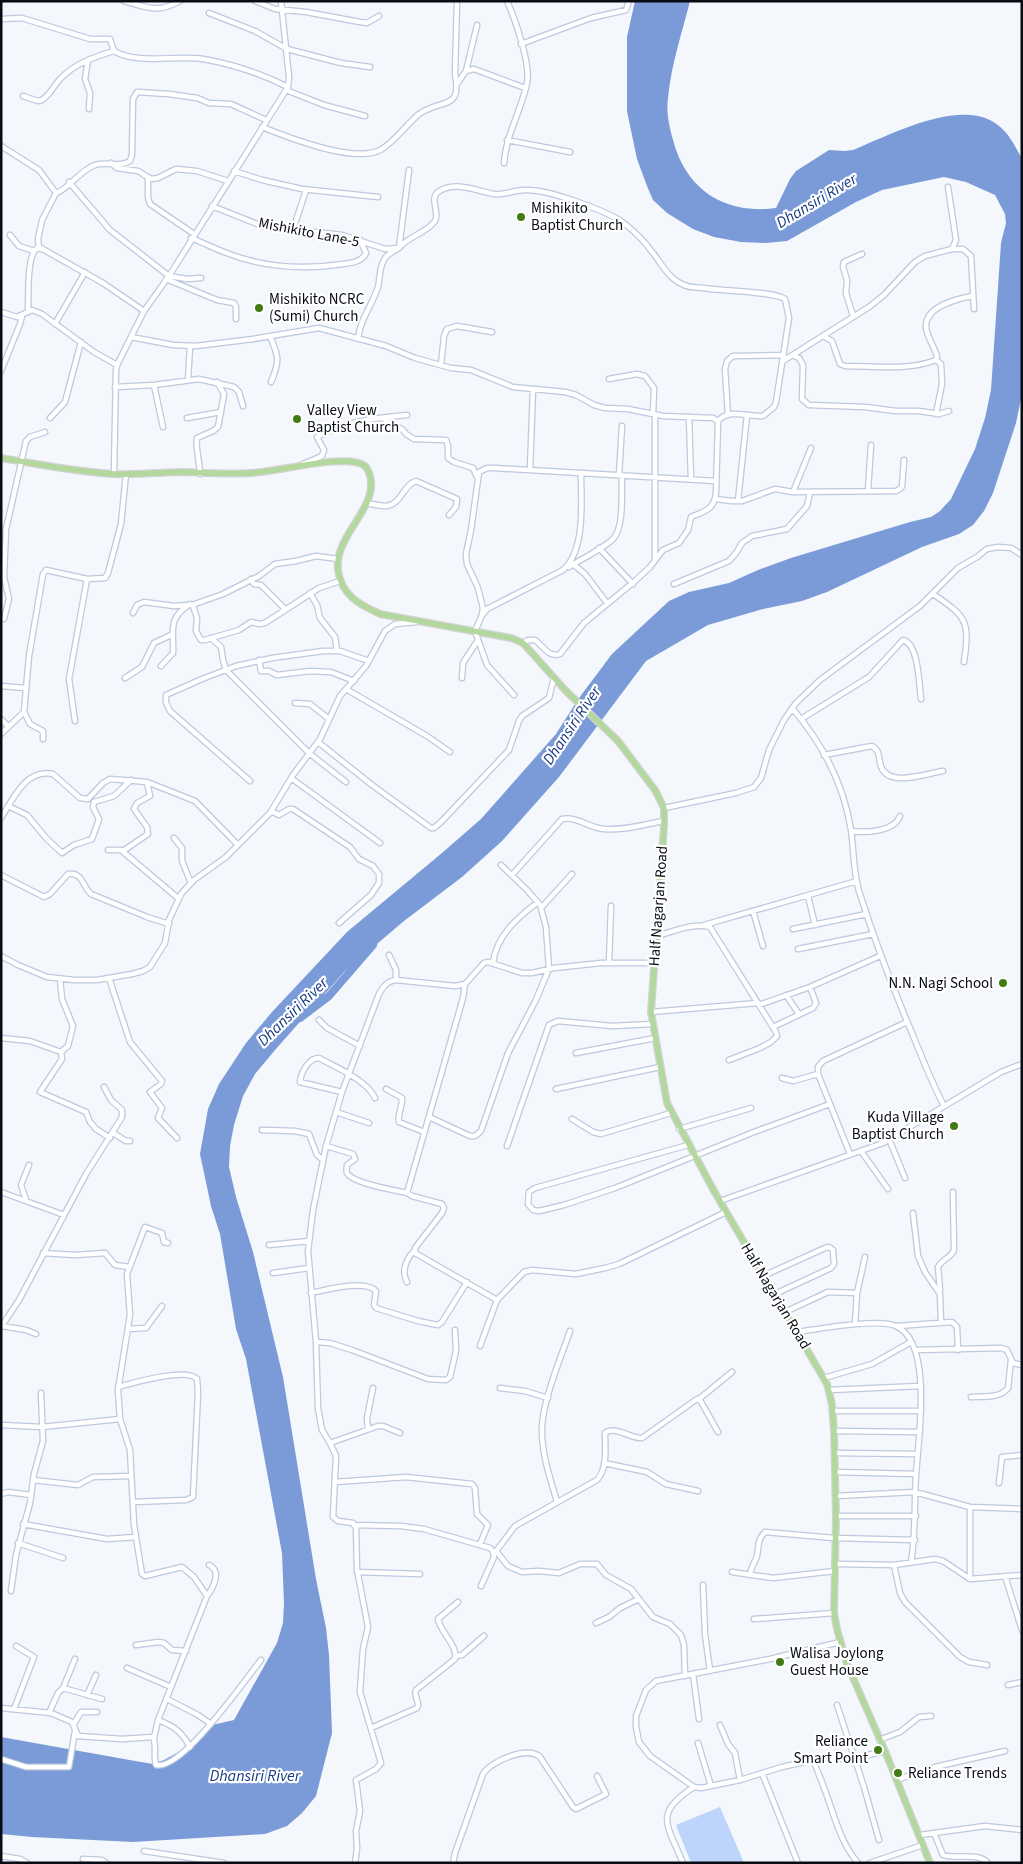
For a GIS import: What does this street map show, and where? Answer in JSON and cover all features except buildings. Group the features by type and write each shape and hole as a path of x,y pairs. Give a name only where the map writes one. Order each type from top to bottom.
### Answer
{"main road":[{"path":"1,458 114,474 251,474 339,461 361,463 368,469 371,480 369,495 341,546 337,564 340,581 348,595 380,614 511,638 523,644"},
{"name":"Half Nagarjan Road","path":"523,644 566,691 618,741 655,790 664,808 651,1012 667,1103 670,1113 694,1156 824,1378 829,1390 834,1431 836,1496 834,1613 840,1642 847,1664 885,1751 930,1863"}],"street":[{"path":"124,1 158,10 180,1"},
{"path":"255,1 270,8 306,12 367,23 379,16"},
{"path":"114,474 117,365 144,311 287,89 289,77 281,1"},
{"path":"262,127 286,137 328,149 357,153 375,152 385,147 419,114 453,99 457,92 455,73 457,1"},
{"path":"504,164 507,140 516,119 528,71 507,1"},
{"path":"521,44 591,18 626,10 630,1"},
{"path":"209,13 255,31 287,49 341,63 370,67"},
{"path":"1,19 22,18 90,39 110,39 114,51"},
{"path":"457,84 466,71 477,25"},
{"path":"23,96 42,100 61,78 73,68 88,60 114,51 148,58 202,59 256,73 324,105 365,116"},
{"path":"88,60 85,80 90,93 89,109"},
{"path":"466,71 471,69 479,70 525,88"},
{"path":"42,249 38,243 42,220 56,193 91,167 111,163 124,164 132,158 133,99 135,94 140,91 231,104 266,120"},
{"path":"507,140 570,152"},
{"path":"1,146 39,170 56,193"},
{"path":"111,163 117,168 135,170 148,178 158,178 176,169 197,171 228,181"},
{"path":"399,248 409,170"},
{"path":"234,171 262,180 306,190 378,197"},
{"path":"148,178 150,204 193,236 241,258 276,266 332,266 361,259 366,253 360,240"},
{"path":"70,182 110,230 167,277 218,300 234,303 236,319"},
{"path":"358,339 362,320 372,302 378,285 382,264 404,242 418,234 435,220 435,195 442,190 458,187 498,194 530,190 575,202 622,222 652,251 670,277 684,285 724,291 771,294 783,297 789,316 778,395 774,407 763,416 728,415 722,416 718,421 715,499 711,508 689,519 688,530 679,543 666,548 633,584 580,626 569,644 557,655 551,654 535,640 528,640 523,644"},
{"path":"948,187 956,240 952,249"},
{"path":"292,230 306,190"},
{"name":"Mishikito Lane-5","path":"212,206 262,226 342,235 381,249 399,248"},
{"path":"10,235 19,246 34,251 37,248 42,249 85,272 144,311"},
{"path":"783,361 884,295 915,262 925,256 952,249 963,249 971,256 973,263 972,296 974,308"},
{"path":"28,312 28,288 34,251"},
{"path":"853,316 846,292 847,280 843,266 844,262 862,254"},
{"path":"55,324 85,272"},
{"path":"167,277 201,278"},
{"path":"936,360 936,353 926,327 928,318 931,313 950,300 972,296"},
{"path":"1,312 12,317 22,316 32,310 42,314 117,365"},
{"path":"1,371 22,316"},
{"path":"441,365 444,336 447,329 457,326 492,332"},
{"path":"131,337 190,346 218,344 319,328 386,346 414,358 471,370 513,387 576,395 594,405 606,408 628,409 654,414 713,418 718,421"},
{"path":"270,336 278,356 276,371 271,382"},
{"path":"823,336 832,341 840,364 845,366 914,367 936,360"},
{"path":"50,418 64,402 81,342"},
{"path":"188,380 190,346"},
{"path":"728,415 725,369 727,361 733,356 784,355"},
{"path":"792,356 799,358 803,363 802,400 809,405 865,407 896,412 919,411 936,414 949,411"},
{"path":"936,360 941,364 942,384 936,414"},
{"path":"609,380 640,374 646,376 654,388 655,560"},
{"path":"116,387 154,385 198,379 236,388 243,406"},
{"path":"200,474 200,458 196,440 216,429 224,394 217,382"},
{"path":"154,385 163,427"},
{"path":"530,470 533,389"},
{"path":"187,418 221,412"},
{"path":"295,467 322,456 324,450 317,437 342,426 407,415"},
{"path":"738,501 746,415"},
{"path":"689,417 691,479"},
{"path":"382,418 414,439 446,440 448,458 473,468 477,478"},
{"path":"514,695 490,669 475,631 482,615 487,609 563,570 614,539 618,530 622,426"},
{"path":"4,620 9,599 3,580 6,530 28,438 45,432"},
{"path":"868,491 871,445"},
{"path":"793,492 811,448"},
{"path":"715,499 738,501 775,489 793,492 899,490 902,486 904,460"},
{"path":"482,615 482,602 466,560 479,472 487,468 716,480"},
{"path":"563,570 572,560 579,538 582,473"},
{"path":"43,739 43,731 30,724 24,712 29,656 44,571 49,570 87,579 105,578 121,524 126,474"},
{"path":"366,503 391,505 411,483 416,481 455,498 458,504 449,515"},
{"path":"674,584 728,561 742,543 752,536 787,529 808,506 810,492"},
{"path":"664,808 736,793 754,787 762,778 774,738 792,708 820,680 920,606 958,568 987,549 998,547 1011,548 1022,555"},
{"path":"600,548 633,584"},
{"path":"133,613 137,605 144,602 174,606 190,605 223,594 280,562 296,561 316,556 338,559"},
{"path":"572,564 585,574 607,603"},
{"path":"75,721 69,679 87,579"},
{"path":"251,579 254,584 261,585 285,609"},
{"path":"190,605 197,618 196,631 202,640 239,630 251,622 265,623 322,586 340,581"},
{"path":"310,594 317,605 320,618 336,637 337,651"},
{"path":"934,594 956,611 966,624 968,639 964,662"},
{"path":"161,666 173,653 172,628 178,614 190,605"},
{"path":"1,964 3,957 39,974 60,979 80,980 138,973 150,967 165,943 168,924 179,899 191,883 226,857 271,811 291,778 318,742 340,696 369,661 388,628 395,624 421,622"},
{"path":"125,678 142,667 154,643 172,635"},
{"path":"210,638 221,647 226,670 309,753 346,782"},
{"path":"462,678 463,663 478,640"},
{"path":"801,719 874,672 903,640 910,645 914,652 921,699"},
{"path":"250,781 170,711 166,703 166,695 226,670 259,660 337,651 346,652 369,661"},
{"path":"259,660 261,671 269,671 274,674 310,671 331,672 354,681"},
{"path":"318,742 372,785 431,828 434,828 509,750 519,721 549,698 554,678"},
{"path":"1,686 25,688"},
{"path":"346,689 427,736 450,752"},
{"path":"296,703 310,704 329,719"},
{"path":"792,708 824,755 838,782 851,830 857,881 880,956 934,1088 944,1106"},
{"path":"1,734 24,712"},
{"path":"1,720 8,726"},
{"path":"824,755 872,746 878,752 883,772 890,778 903,778 943,771"},
{"path":"1,818 23,783 42,774 53,774 84,800 88,799 106,780 131,780 146,782 195,801 238,845"},
{"path":"291,778 380,844"},
{"path":"8,806 27,815 46,838 62,853 92,839 99,820 93,807 94,802 114,796 131,780"},
{"path":"123,851 148,834 148,829 134,808 136,803 150,796 146,782"},
{"path":"271,811 279,815 289,809 294,809 350,847 360,860 375,867 379,874 379,883 371,895 339,923"},
{"path":"851,830 866,832 893,825 900,816"},
{"path":"512,875 562,819 570,818 603,829 664,821"},
{"path":"174,838 182,848 182,860 191,883"},
{"path":"108,850 118,849 123,851 179,899"},
{"path":"429,1117 470,1136 475,1136 481,1131 508,1053 515,1043 549,969 546,927 541,908 538,902 502,865"},
{"path":"1,875 44,897 50,894 68,874 75,874 83,880 88,892 91,894 168,924"},
{"path":"541,908 572,874"},
{"path":"656,936 704,925 857,881"},
{"path":"808,896 815,925"},
{"path":"493,963 496,947 510,926 538,902"},
{"path":"609,963 611,906"},
{"path":"753,911 763,946"},
{"path":"793,929 867,914"},
{"path":"704,925 710,927 773,1026 777,1036 771,1042 729,1060"},
{"path":"798,949 873,934"},
{"path":"389,955 396,970 396,980"},
{"path":"651,1012 758,1004 810,987 880,956"},
{"path":"407,1193 463,998 465,984 484,963 493,963 522,973 532,973 549,969 609,963 655,963"},
{"path":"109,978 130,1042 162,1081 161,1084 150,1092 162,1108 158,1118 177,1138"},
{"path":"60,979 62,999 73,1026 68,1046 62,1052 62,1059 40,1092 86,1112 96,1129 111,1136 130,1141"},
{"path":"465,984 455,986 396,980 388,983 381,990 342,1092 322,1159 311,1218 309,1268 321,1427 336,1456 333,1517 338,1521 350,1522 354,1525 401,1526 424,1529 480,1544 490,1548 508,1566 522,1572 558,1572 580,1564 597,1564 606,1575 631,1589 653,1616 670,1624 681,1635 684,1645 685,1676"},
{"path":"773,1026 813,1008 816,1003 810,987"},
{"path":"786,995 799,1014"},
{"path":"319,1020 327,1028 360,1046"},
{"path":"507,1146 548,1025 558,1021 612,1026 653,1024"},
{"path":"850,1154 818,1074 818,1067 823,1061 907,1022"},
{"path":"1,1038 30,1041 62,1052"},
{"path":"576,1053 655,1038"},
{"path":"342,1092 301,1084 300,1079 311,1060 316,1058 350,1074 370,1090 375,1098"},
{"path":"720,1201 861,1151 889,1139 1001,1072 1022,1064"},
{"path":"556,1089 660,1067"},
{"path":"782,1078 792,1081 818,1074"},
{"path":"36,1334 26,1330 2,1326 88,1171 124,1114 111,1100 104,1087"},
{"path":"386,1089 402,1098 399,1122 424,1132"},
{"path":"688,1145 535,1188 529,1192 528,1204 535,1211 564,1205 615,1188 754,1132 830,1104"},
{"path":"679,1128 751,1108"},
{"path":"336,1112 369,1123"},
{"path":"572,1119 593,1132 601,1134 670,1113"},
{"path":"262,1130 295,1131 309,1134 317,1155 322,1159"},
{"path":"889,1139 905,1178"},
{"path":"326,1146 353,1154 354,1159 347,1165 347,1170 348,1174 356,1179 442,1204 444,1208 442,1213 408,1258 404,1276 407,1282"},
{"path":"861,1151 888,1189"},
{"path":"26,1200 21,1185 29,1165"},
{"path":"1,1192 64,1215"},
{"path":"941,1321 938,1267 954,1250 953,1192"},
{"path":"480,1346 497,1300 527,1271 571,1274 619,1264 726,1212"},
{"path":"913,1213 918,1256 925,1272 940,1294"},
{"path":"168,1242 164,1242 162,1233 145,1227 127,1274 130,1310 118,1387 120,1419 130,1450 136,1537 141,1572 143,1576 182,1567 194,1577 207,1595"},
{"path":"270,1245 309,1241"},
{"path":"763,1276 825,1248 829,1247 833,1250 834,1264 831,1268 774,1294"},
{"path":"414,1251 497,1300"},
{"path":"43,1252 75,1255 105,1253 115,1265 129,1267"},
{"path":"855,1324 857,1293 865,1257"},
{"path":"273,1273 309,1268"},
{"path":"311,1293 360,1285 374,1288 376,1291 374,1305 376,1308 438,1325 442,1322 467,1282"},
{"path":"785,1312 828,1292 857,1293"},
{"path":"128,1329 146,1328 162,1306"},
{"path":"896,1326 941,1321 952,1322 956,1324 958,1350"},
{"path":"797,1332 855,1324 890,1324 905,1333 915,1350 921,1411 915,1492 915,1540 911,1562"},
{"path":"316,1342 330,1343 352,1350 428,1378 446,1380 450,1377 456,1351 456,1330"},
{"path":"557,1502 544,1455 542,1422 570,1331"},
{"path":"824,1378 872,1364 911,1342"},
{"path":"915,1350 1001,1348 1007,1350 1011,1360 1006,1391 998,1395 970,1396"},
{"path":"1011,1360 1013,1363 1022,1365"},
{"path":"481,1586 495,1552 515,1526 597,1480 602,1475 605,1433 607,1430 642,1438 695,1399 699,1399 732,1372"},
{"path":"118,1387 163,1376 191,1375 197,1379 193,1497 190,1500 133,1502"},
{"path":"829,1390 920,1386"},
{"path":"368,1429 367,1418 373,1388"},
{"path":"500,1388 525,1391 548,1398"},
{"path":"11,1591 18,1543 43,1442 40,1393"},
{"path":"699,1399 718,1432"},
{"path":"832,1411 921,1411"},
{"path":"1,1425 42,1427 120,1419"},
{"path":"330,1442 380,1426 400,1433"},
{"path":"834,1431 920,1432"},
{"path":"834,1453 918,1454"},
{"path":"999,1482 1002,1457 1022,1454"},
{"path":"604,1463 647,1472 666,1484 698,1491"},
{"path":"835,1472 916,1474"},
{"path":"33,1480 78,1485 93,1477 131,1476"},
{"path":"335,1482 406,1477 472,1484 475,1488 477,1514 488,1525 480,1544"},
{"path":"1,1494 8,1492 31,1495"},
{"path":"836,1496 915,1492 970,1507 1022,1509"},
{"path":"970,1507 970,1579"},
{"path":"836,1516 916,1516"},
{"path":"23,1524 108,1539 136,1537"},
{"path":"354,1525 357,1572 368,1627 363,1648 360,1692 381,1763 376,1769 356,1780 360,1811 356,1830 357,1848 354,1863"},
{"path":"750,1575 751,1566 757,1556 759,1540 765,1532 834,1538 915,1540"},
{"path":"18,1543 63,1558"},
{"path":"732,1572 773,1578 835,1567 894,1565 927,1559 942,1561 970,1579 1022,1575"},
{"path":"208,1565 215,1570 216,1574 211,1591 207,1595 158,1720 154,1738 154,1761 157,1766 169,1762 190,1747 211,1724 261,1660"},
{"path":"894,1565 900,1593 912,1610 960,1657 970,1662 988,1665"},
{"path":"357,1572 420,1574"},
{"path":"1005,1576 1022,1630"},
{"path":"704,1585 705,1627 710,1671"},
{"path":"596,1623 639,1599"},
{"path":"456,1656 438,1619 458,1602"},
{"path":"754,1619 834,1613"},
{"path":"371,1728 417,1708 416,1690 455,1659 456,1656 462,1655 484,1636"},
{"path":"136,1645 159,1642 164,1643 170,1650 186,1651"},
{"path":"694,1787 650,1756 640,1742 636,1727 636,1716 646,1690 650,1685 670,1678 840,1642"},
{"path":"14,1709 34,1657 16,1646"},
{"path":"49,1712 58,1693 63,1688 75,1660"},
{"path":"127,1668 171,1687"},
{"path":"693,1674 700,1719"},
{"path":"87,1695 96,1675"},
{"path":"1008,1685 1022,1682"},
{"path":"63,1688 102,1699"},
{"path":"167,1699 211,1724"},
{"path":"837,1705 879,1840"},
{"path":"1,1708 49,1712 74,1724"},
{"path":"97,1712 80,1712 74,1724 78,1736 122,1739 151,1736 154,1738"},
{"path":"880,1740 900,1732 919,1717 931,1716"},
{"path":"158,1720 176,1728 190,1747"},
{"path":"720,1725 728,1744 735,1753 740,1780"},
{"path":"1,1759 26,1766 69,1767 75,1730"},
{"path":"698,1743 711,1786"},
{"path":"683,1863 666,1818 668,1809 676,1799 694,1787 711,1786 740,1780 813,1760 855,1758 885,1751"},
{"path":"896,1780 935,1767 1005,1751"},
{"path":"453,1863 484,1774 487,1768 495,1762 523,1753 536,1754 540,1757 573,1808 576,1809 606,1794 597,1776"},
{"path":"813,1760 841,1837 848,1852 858,1863"},
{"path":"762,1773 798,1863"},
{"path":"920,1835 985,1826 1022,1830"},
{"path":"934,1833 943,1855 951,1857 978,1857 985,1859 988,1863"},
{"path":"870,1863 923,1844"},
{"path":"144,1851 196,1861 224,1863"},
{"path":"1,1856 20,1859 27,1863"},
{"path":"82,1859 102,1860 106,1863"}],"shaded area":[{"path":"720,1807 744,1863 691,1863 676,1825"}],"water":[{"name":"Dhansiri River","path":"635,1 690,1 669,86 668,119 679,158 687,173 710,195 724,203 757,209 776,208 796,171 829,150 853,150 903,129 943,117 980,116 1000,126 1007,134 1022,159 1022,394 1016,423 993,493 984,511 973,525 959,534 922,547 827,592 802,601 763,609 708,625 646,661 559,777 502,841 462,877 404,921 345,971 255,1074 243,1096 234,1125 229,1167 253,1252 283,1377 316,1579 326,1628 332,1733 316,1796 302,1813 287,1826 265,1834 133,1842 1,1834 1,1737 153,1764 182,1750 212,1725 234,1720 277,1643 283,1623 282,1553 246,1359 236,1329 220,1234 211,1206 200,1154 208,1109 219,1084 246,1043 272,1012 347,932 481,819 556,734 579,698 612,654 669,601 689,592 729,583 791,558 931,517 940,511 951,499 975,449 985,418 991,390 1001,243 1006,223 1005,214 995,195 966,182 944,177 882,190 856,202 787,241 766,243 741,242 714,237 693,229 667,213 653,200 637,159 627,111 627,37"}],"waterway":[{"name":"Dhansiri River","path":"300,1018 329,996 373,945"}],"place":[{"name":"Mishikito Baptist Church","path":"521,217"},
{"name":"Mishikito NCRC (Sumi) Church","path":"259,308"},
{"name":"Valley View Baptist Church","path":"297,419"},
{"name":"N.N. Nagi School","path":"1003,983"},
{"name":"Kuda Village Baptist Church","path":"954,1126"},
{"name":"Walisa Joylong Guest House","path":"780,1662"},
{"name":"Reliance Smart Point","path":"878,1750"},
{"name":"Reliance Trends","path":"898,1773"}]}
